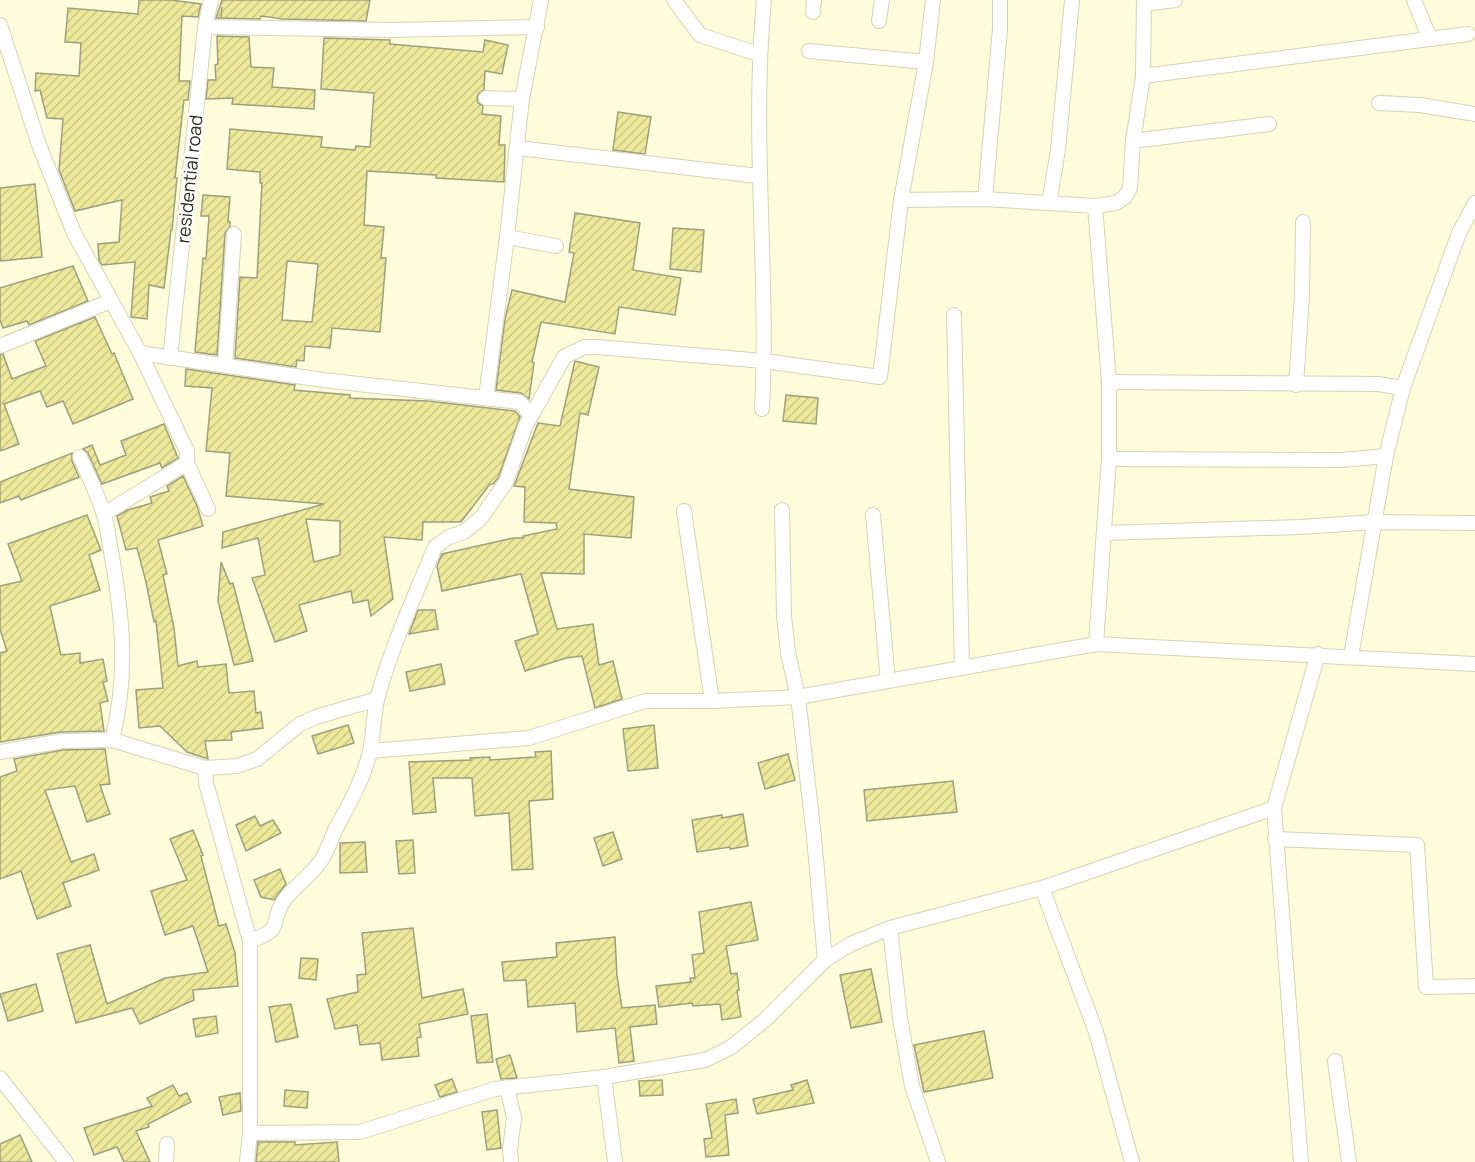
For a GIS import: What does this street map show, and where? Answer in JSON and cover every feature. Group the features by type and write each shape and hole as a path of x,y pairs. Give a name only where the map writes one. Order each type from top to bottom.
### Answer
{"street":[{"name":"residential road","path":"170,358 205,27 211,0"},
{"path":"486,398 518,148 522,99 541,0"},
{"path":"674,0 700,35 758,54"},
{"path":"762,409 764,361 758,176 758,54 764,0"},
{"path":"879,21 882,0"},
{"path":"250,941 271,931 275,926 281,904 314,871 324,857 361,779 370,752 377,699 435,547 449,537 464,532 481,518 506,482 525,427 564,357 584,347 597,347 764,361 880,377 901,200 926,62 933,0"},
{"path":"985,199 1000,29 1000,0"},
{"path":"1049,203 1058,150 1072,0"},
{"path":"901,200 985,199 1095,206 1116,203 1125,197 1130,188 1133,141 1143,76 1144,2 1175,0"},
{"path":"1414,0 1431,39"},
{"path":"0,25 58,196 74,233 140,353 187,451 187,463 208,509"},
{"path":"205,27 391,30 537,27"},
{"path":"1143,76 1468,34"},
{"path":"810,51 926,62"},
{"path":"486,99 522,99"},
{"path":"1379,103 1420,105 1475,114"},
{"path":"1133,141 1269,124"},
{"path":"518,148 758,176"},
{"path":"1351,656 1386,456 1403,388 1459,233 1475,203"},
{"path":"1095,206 1109,382 1109,459 1096,644"},
{"path":"1296,385 1302,296 1303,222"},
{"path":"225,365 234,234"},
{"path":"507,237 556,246"},
{"path":"0,346 111,301"},
{"path":"954,315 962,668"},
{"path":"140,353 323,380 520,402 531,416"},
{"path":"1109,382 1378,384 1403,388"},
{"path":"1109,459 1342,460 1386,456"},
{"path":"80,457 104,514 121,607 123,643 119,712 112,740"},
{"path":"104,514 187,463"},
{"path":"782,510 784,616 788,652 798,697 825,960"},
{"path":"684,511 712,701"},
{"path":"873,515 888,681"},
{"path":"1104,533 1300,527 1375,522 1475,523"},
{"path":"370,752 529,738 645,701 798,697 1096,644 1475,664"},
{"path":"1301,1162 1274,808 1318,654"},
{"path":"0,752 62,741 112,740 205,768 237,766 257,759 300,724 377,699"},
{"path":"205,768 206,783 250,941 250,1133 247,1162"},
{"path":"250,1133 360,1132 495,1089 604,1077 705,1060 730,1048 765,1020 825,960 851,944 890,928 1042,888 1274,808"},
{"path":"1275,839 1417,845 1426,987 1475,986"},
{"path":"1042,888 1096,1032 1132,1162"},
{"path":"890,928 900,1018 912,1086 938,1162"},
{"path":"1335,1061 1349,1162"},
{"path":"604,1077 615,1162"},
{"path":"0,1078 66,1162"},
{"path":"507,1088 514,1118 510,1149 511,1162"},
{"path":"166,1162 167,1144"}],"building":[{"path":"139,0 171,0 201,4 198,17 182,16 179,81 190,81 188,100 184,100 172,230 164,288 149,285 147,319 131,317 135,262 102,265 99,260 98,244 119,242 122,200 75,211 59,170 63,119 47,118 40,90 35,91 36,73 79,76 81,43 65,42 68,8 138,14"},
{"path":"222,0 370,0 366,21 283,19 261,16 260,19 216,18"},
{"path":"217,36 249,37 251,67 274,68 272,87 315,90 314,109 232,104 233,98 206,99 208,80 216,80"},
{"path":"324,38 390,40 390,44 483,52 485,40 508,45 502,74 485,71 484,90 477,97 478,103 483,106 482,114 501,116 499,145 505,145 504,182 367,171 364,225 384,227 381,258 386,258 380,332 332,328 330,348 305,346 304,361 297,360 296,367 235,358 240,277 257,278 262,183 260,183 260,172 227,169 230,129 322,137 321,147 355,150 356,146 370,147 374,93 321,89","holes":["287,261 318,264 312,322 282,320"]},
{"path":"618,112 651,117 645,154 613,150"},
{"path":"35,184 42,257 0,261 0,188"},
{"path":"203,195 230,197 228,221 230,226 225,233 217,355 195,352 209,216 201,216"},
{"path":"575,213 640,223 633,270 681,278 675,315 619,307 615,334 541,322 532,362 534,363 529,399 521,393 496,390 505,319 512,290 565,302 574,253 569,252"},
{"path":"673,228 704,230 701,272 670,269"},
{"path":"73,266 88,301 29,325 27,321 3,328 0,320 0,288"},
{"path":"95,317 112,354 114,353 133,399 73,424 63,401 47,407 40,391 4,404 19,444 0,451 0,355 3,354 12,379 46,366 35,341"},
{"path":"575,361 599,367 588,415 580,413 569,489 634,497 631,538 584,534 584,574 541,573 557,629 593,624 599,665 613,661 622,699 595,708 582,656 566,658 525,671 515,641 538,634 521,574 442,591 437,566 442,554 557,529 556,523 524,522 525,487 514,486 538,423 560,426"},
{"path":"186,369 295,385 294,390 350,395 350,398 428,401 515,411 520,417 498,478 490,484 461,522 423,522 422,540 384,537 393,599 371,616 368,600 353,603 351,591 299,605 307,631 275,642 252,578 265,575 258,538 222,548 223,532 324,504 226,496 230,453 206,451 212,388 185,386","holes":["306,519 340,521 340,555 314,562"]},
{"path":"786,395 818,398 816,424 783,421"},
{"path":"164,424 178,458 162,468 160,463 102,484 88,453 83,449 92,445 100,465 126,455 121,441"},
{"path":"72,453 72,461 79,477 21,500 19,496 0,503 0,482"},
{"path":"183,476 197,506 203,526 158,540 167,574 163,575 174,628 178,666 197,661 198,667 226,664 229,693 254,691 256,713 261,712 263,728 231,732 232,740 205,741 208,759 187,752 160,726 139,728 136,690 163,688 156,621 154,622 137,548 126,550 117,516 152,503 150,497 169,491 167,486"},
{"path":"87,515 101,550 89,555 100,590 50,606 61,655 80,653 80,663 103,659 107,681 103,682 108,701 100,703 104,731 60,732 0,742 0,653 7,651 0,629 0,586 22,581 8,544"},
{"path":"221,562 230,584 233,583 253,661 234,665 218,601"},
{"path":"418,610 435,610 438,629 409,634"},
{"path":"441,664 445,684 410,691 406,672"},
{"path":"348,725 354,743 318,754 312,736"},
{"path":"654,725 658,768 628,771 623,729"},
{"path":"105,749 110,784 100,785 110,814 87,822 75,786 45,790 71,862 94,854 99,870 63,883 71,906 37,919 21,871 0,879 0,777 17,771 14,759 63,750"},
{"path":"551,751 553,799 529,801 533,869 512,870 509,813 475,816 472,778 433,778 436,812 413,814 409,762 471,760 470,758 490,757 490,760 536,757 535,752"},
{"path":"788,754 795,780 765,789 758,763"},
{"path":"953,781 957,812 867,821 864,790"},
{"path":"743,814 748,846 697,852 692,820"},
{"path":"255,816 260,826 273,820 281,833 246,851 236,825"},
{"path":"193,830 203,855 201,856 219,926 226,924 235,953 238,986 193,990 194,1000 140,1024 132,1008 76,1023 57,954 90,945 107,1004 165,978 208,972 193,926 165,935 151,891 187,880 170,839"},
{"path":"613,832 622,859 603,866 594,838"},
{"path":"413,840 415,873 399,874 396,841"},
{"path":"365,842 367,872 340,873 340,843"},
{"path":"280,869 286,884 274,900 261,897 254,880"},
{"path":"751,902 758,940 726,946 731,974 737,973 741,1017 722,1020 720,1004 693,1006 692,1003 659,1007 656,986 691,982 690,978 695,978 692,955 704,953 699,912"},
{"path":"413,928 422,998 463,989 468,1014 419,1024 421,1037 417,1038 419,1056 382,1060 380,1043 360,1045 357,1025 335,1029 327,999 358,992 357,975 366,974 362,933"},
{"path":"615,937 617,976 622,1008 655,1005 657,1024 630,1027 634,1061 619,1063 615,1028 577,1032 575,1003 528,1007 526,980 504,981 502,962 557,957 556,943"},
{"path":"301,958 318,959 316,980 299,978"},
{"path":"871,969 882,1022 851,1028 840,975"},
{"path":"36,984 43,1011 8,1021 0,994"},
{"path":"291,1004 298,1037 276,1042 269,1007"},
{"path":"487,1014 493,1062 477,1063 471,1016"},
{"path":"216,1016 218,1033 196,1037 193,1019"},
{"path":"984,1031 993,1078 924,1092 914,1045"},
{"path":"510,1055 517,1078 501,1079 496,1059"},
{"path":"452,1079 457,1092 440,1097 435,1085"},
{"path":"662,1080 663,1095 640,1096 639,1081"},
{"path":"807,1080 814,1103 757,1114 753,1099 793,1090 791,1085"},
{"path":"173,1085 179,1096 187,1093 191,1102 148,1124 149,1127 136,1131 150,1162 124,1162 117,1147 94,1155 84,1128 152,1106 147,1098"},
{"path":"285,1090 308,1092 307,1108 284,1106"},
{"path":"240,1093 241,1111 223,1115 219,1097"},
{"path":"736,1099 738,1113 725,1115 729,1155 706,1157 704,1139 712,1138 706,1104"},
{"path":"497,1110 501,1148 487,1150 482,1112"},
{"path":"20,1135 32,1162 0,1162 0,1144"},
{"path":"258,1142 295,1142 295,1145 337,1142 339,1162 256,1162"}]}
